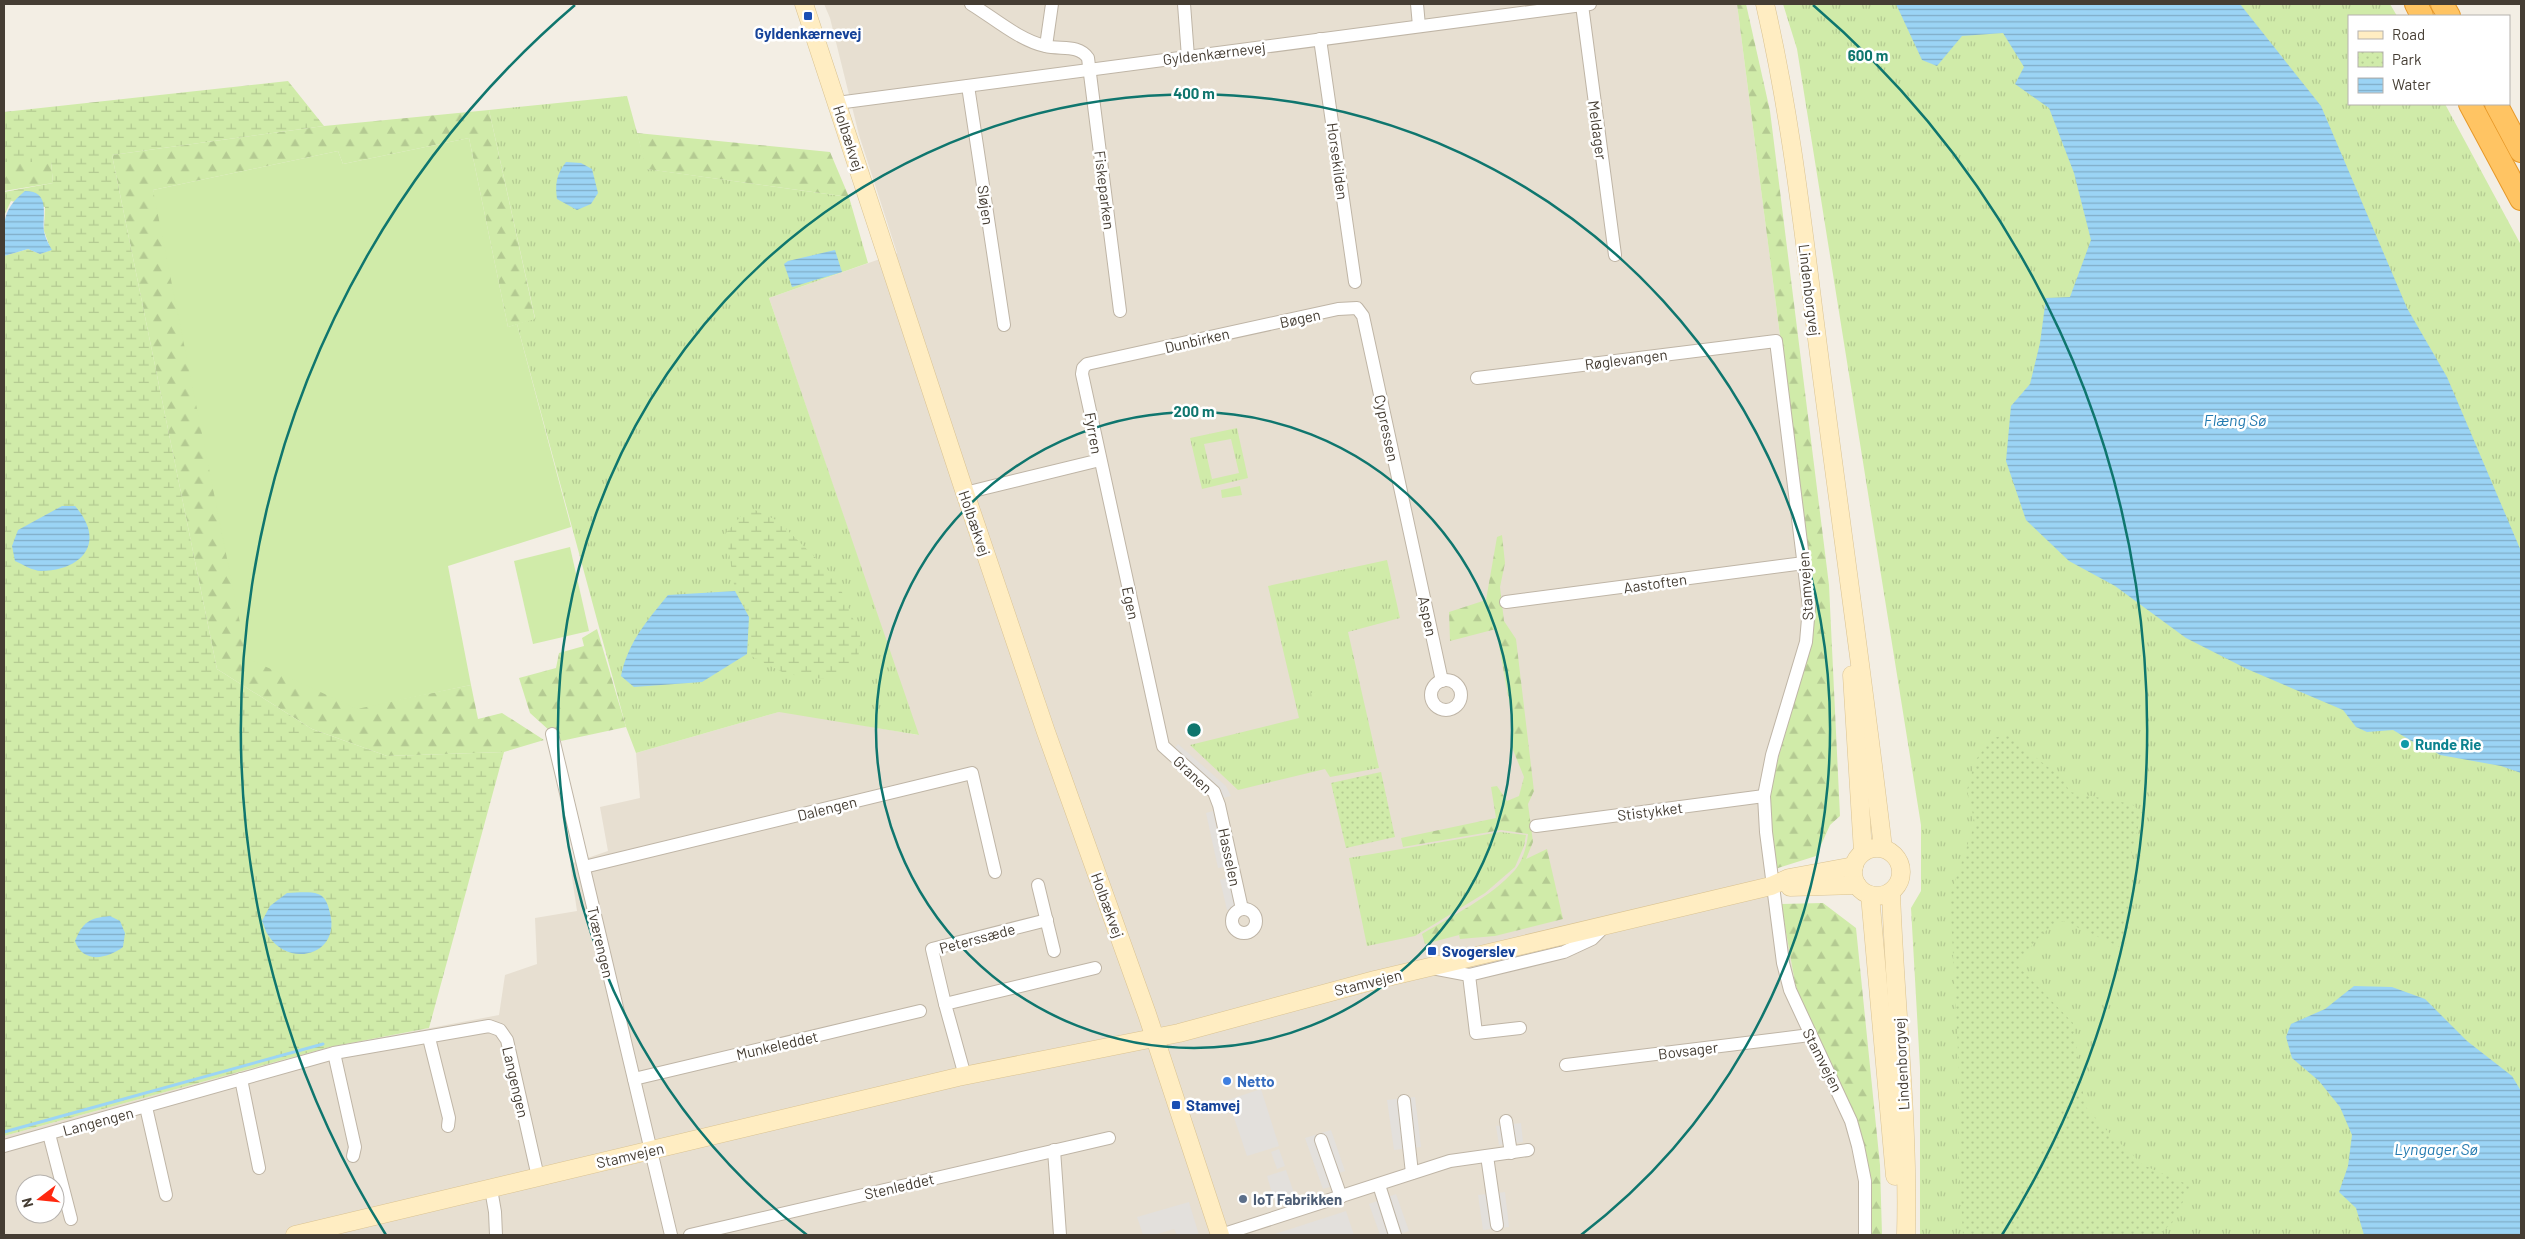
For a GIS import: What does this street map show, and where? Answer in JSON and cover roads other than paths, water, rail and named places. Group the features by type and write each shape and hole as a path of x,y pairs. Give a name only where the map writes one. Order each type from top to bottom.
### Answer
{"highway":[{"path":"2471,105 2521,199"},
{"path":"2497,105 2521,150"}],"street":[{"name":"Holbækvej","path":"804,4 965,493 1046,732 1155,1039 1220,1235"},
{"path":"972,4 1031,41 1046,46 1052,4"},
{"path":"1184,4 1188,57"},
{"path":"1417,4 1418,26"},
{"name":"Gyldenkærnevej","path":"837,103 1586,4"},
{"name":"Meldager","path":"1586,4 1615,256"},
{"name":"Lindenborgvej","path":"1765,4 1777,57 1791,141 1848,578 1864,683 1883,848"},
{"name":"Horsekilden","path":"1320,39 1355,282"},
{"name":"Fiskeparken","path":"1046,46 1077,49 1084,52 1088,58 1120,311"},
{"name":"Sløjen","path":"968,86 1004,325"},
{"name":"Bøgen","path":"1244,330 1338,309 1357,308"},
{"name":"Cypressen","path":"1357,308 1362,316 1414,550"},
{"name":"Dunbirken","path":"1149,351 1244,330"},
{"name":"Røglevangen","path":"1477,378 1776,341"},
{"name":"Stamvejen","path":"1776,341 1809,607 1806,642 1772,755 1764,796 1771,886 1783,963 1790,990 1841,1097 1858,1146 1865,1181 1866,1235"},
{"name":"Fyrren","path":"965,493 1100,460 1082,374 1083,368 1087,364 1149,351"},
{"name":"Egen","path":"1100,460 1162,746"},
{"name":"Aspen","path":"1414,550 1442,681"},
{"name":"Aastoften","path":"1506,602 1804,563"},
{"name":"Lindenborgvej","path":"1848,578 1859,859"},
{"name":"Tværengen","path":"552,734 671,1235"},
{"name":"Granen","path":"1162,746 1214,792 1219,805"},
{"name":"Dalengen","path":"584,868 972,773 995,872"},
{"name":"Stistykket","path":"1536,826 1764,796"},
{"name":"Hasselen","path":"1219,805 1242,909"},
{"path":"1876,848 1883,848 1894,854 1900,864 1899,883 1891,892 1881,896 1864,890 1854,876 1859,859 1876,848"},
{"name":"Stamvejen","path":"295,1235 965,1076 1155,1039 1427,967 1771,886 1789,878 1859,859"},
{"path":"1038,884 1054,951"},
{"name":"Stamvejen","path":"1771,886 1864,890"},
{"name":"Lindenborgvej","path":"1864,890 1900,1235"},
{"name":"Lindenborgvej","path":"1891,892 1903,1084 1907,1192 1906,1235"},
{"name":"Peterssæde","path":"945,1004 932,949 1047,920"},
{"path":"1427,967 1470,976 1564,952 1592,939 1607,925"},
{"path":"965,1076 945,1004 1095,968"},
{"path":"1470,976 1476,1033 1520,1028"},
{"name":"Munkeleddet","path":"634,1079 920,1011"},
{"name":"Langengen","path":"4,1146 334,1053 429,1038 489,1026 500,1030 507,1040 538,1177"},
{"name":"Bovsager","path":"1566,1066 1810,1035"},
{"path":"429,1038 449,1118 448,1126"},
{"path":"334,1053 355,1147 353,1156"},
{"path":"240,1078 259,1168"},
{"path":"1404,1101 1412,1173"},
{"name":"Langengen","path":"146,1107 166,1195"},
{"path":"1506,1121 1511,1153"},
{"name":"Langengen","path":"49,1134 71,1219"},
{"name":"Stenleddet","path":"690,1235 1109,1138"},
{"path":"1321,1140 1340,1197"},
{"path":"1054,1150 1060,1235"},
{"path":"1220,1235 1450,1161 1528,1150"},
{"path":"1487,1156 1497,1225"},
{"path":"1379,1184 1395,1235"},
{"path":"491,1188 496,1235"}],"water":[{"name":"Flæng Sø","path":"1896,4 2240,4 2321,106 2407,308 2447,377 2521,551 2521,773 2501,766 2440,755 2422,743 2415,743 2393,730 2367,732 2356,727 2343,710 2247,669 2186,638 2115,586 2069,561 2026,520 2006,461 2011,406 2030,384 2040,343 2046,298 2070,297 2091,240 2074,173 2049,108 2015,84 2024,67 2003,33 1962,36 1937,66 1922,60"},
{"path":"566,162 581,163 592,169 598,193 591,204 577,210 557,199 557,180"},
{"path":"25,191 33,192 42,199 45,234 52,250 40,254 28,249 4,256 4,227 7,212 17,198"},
{"path":"835,250 842,272 792,287 784,264 788,261"},
{"path":"62,506 75,506 84,519 89,531 89,542 86,551 79,559 69,565 56,569 38,571 15,561 12,546 18,530"},
{"path":"735,591 749,617 747,654 702,682 634,687 621,676 633,642 668,595"},
{"path":"287,893 314,893 325,899 330,913 331,927 328,939 321,947 311,952 300,954 288,952 277,946 268,935 262,921 270,906"},
{"path":"110,916 120,921 125,933 123,947 103,956 89,956 84,953 75,941 81,929 92,920"},
{"name":"Lyngager Sø","path":"2354,986 2392,987 2425,999 2467,1041 2512,1076 2521,1091 2521,1235 2364,1235 2356,1208 2339,1192 2348,1166 2352,1135 2340,1107 2319,1081 2292,1058 2286,1037 2291,1024 2325,1009"}],"waterway":[{"path":"4,1132 323,1044"}],"place":[{"name":"Gyldenkærnevej","path":"808,16"},
{"name":"Runde Rie","path":"2405,744"},
{"name":"Svogerslev","path":"1432,951"},
{"name":"Netto","path":"1227,1081"},
{"name":"Stamvej","path":"1176,1105"},
{"name":"IoT Fabrikken","path":"1243,1199"}]}
